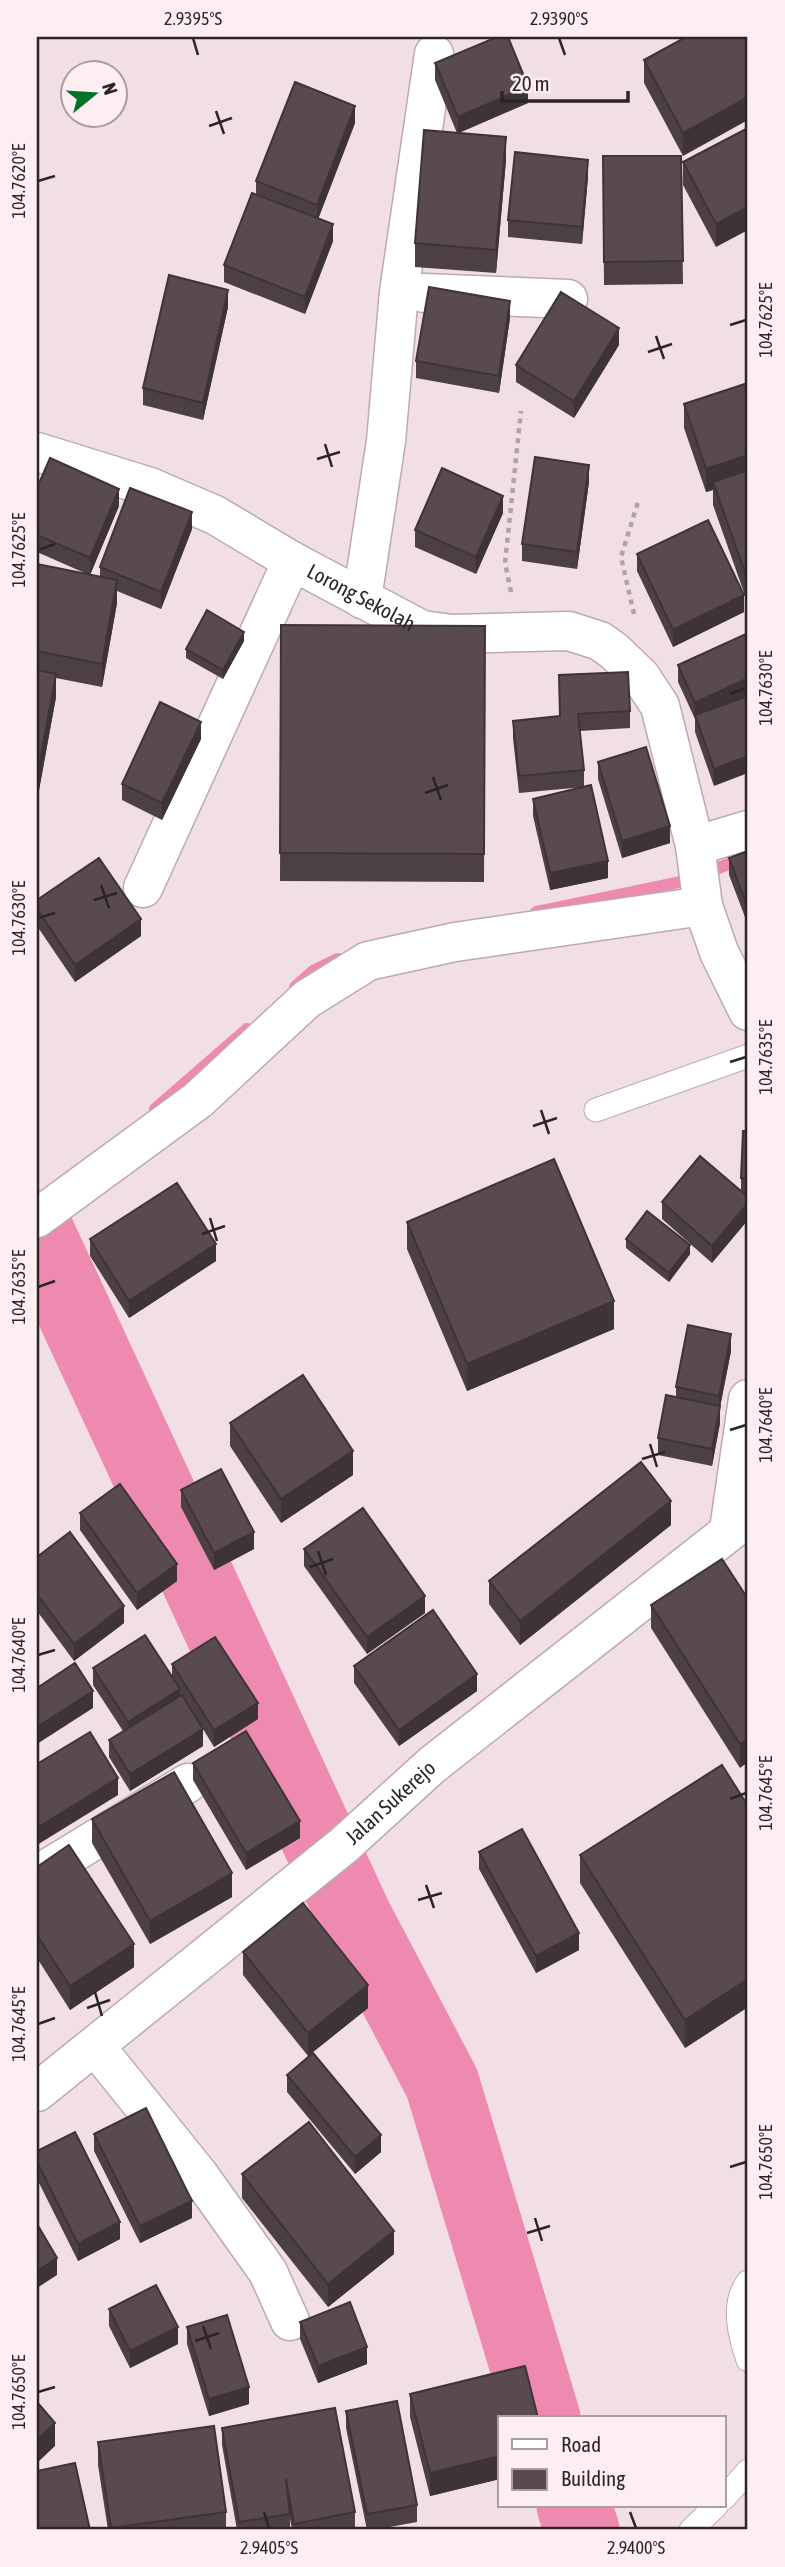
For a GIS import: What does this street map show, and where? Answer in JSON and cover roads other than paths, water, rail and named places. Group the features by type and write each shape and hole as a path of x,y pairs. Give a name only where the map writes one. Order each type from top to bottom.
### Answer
{"street":[{"path":"362,599 386,441 399,292 434,54"},
{"path":"399,292 568,299"},
{"name":"Lorong Sekolah","path":"37,452 150,487 215,515 292,561 422,630 452,634 569,631 600,641 641,677 660,706 696,852 702,900 719,952 748,1011"},
{"path":"144,888 292,561"},
{"path":"696,852 748,830"},
{"path":"42,1215 198,1100 307,999 368,961 455,942 702,900"},
{"path":"739,1524 748,1399"},
{"name":"Jalan Sukerejo","path":"37,2092 344,1845 432,1765 739,1524"},
{"path":"37,1875 188,1783"},
{"path":"95,2046 199,2175 268,2272 290,2321"}],"lane":[{"path":"596,1110 748,1056"},
{"path":"748,2282 743,2288 738,2332 748,2360"},
{"path":"726,2496 748,2471"},
{"path":"691,2530 714,2508"}],"waterway":[{"path":"536,912 680,882 748,857"},
{"path":"295,987 313,971 338,959"},
{"path":"155,1109 247,1029"},
{"path":"37,1232 355,1918 442,2083 542,2416"},
{"path":"575,2508 582,2530"}]}
